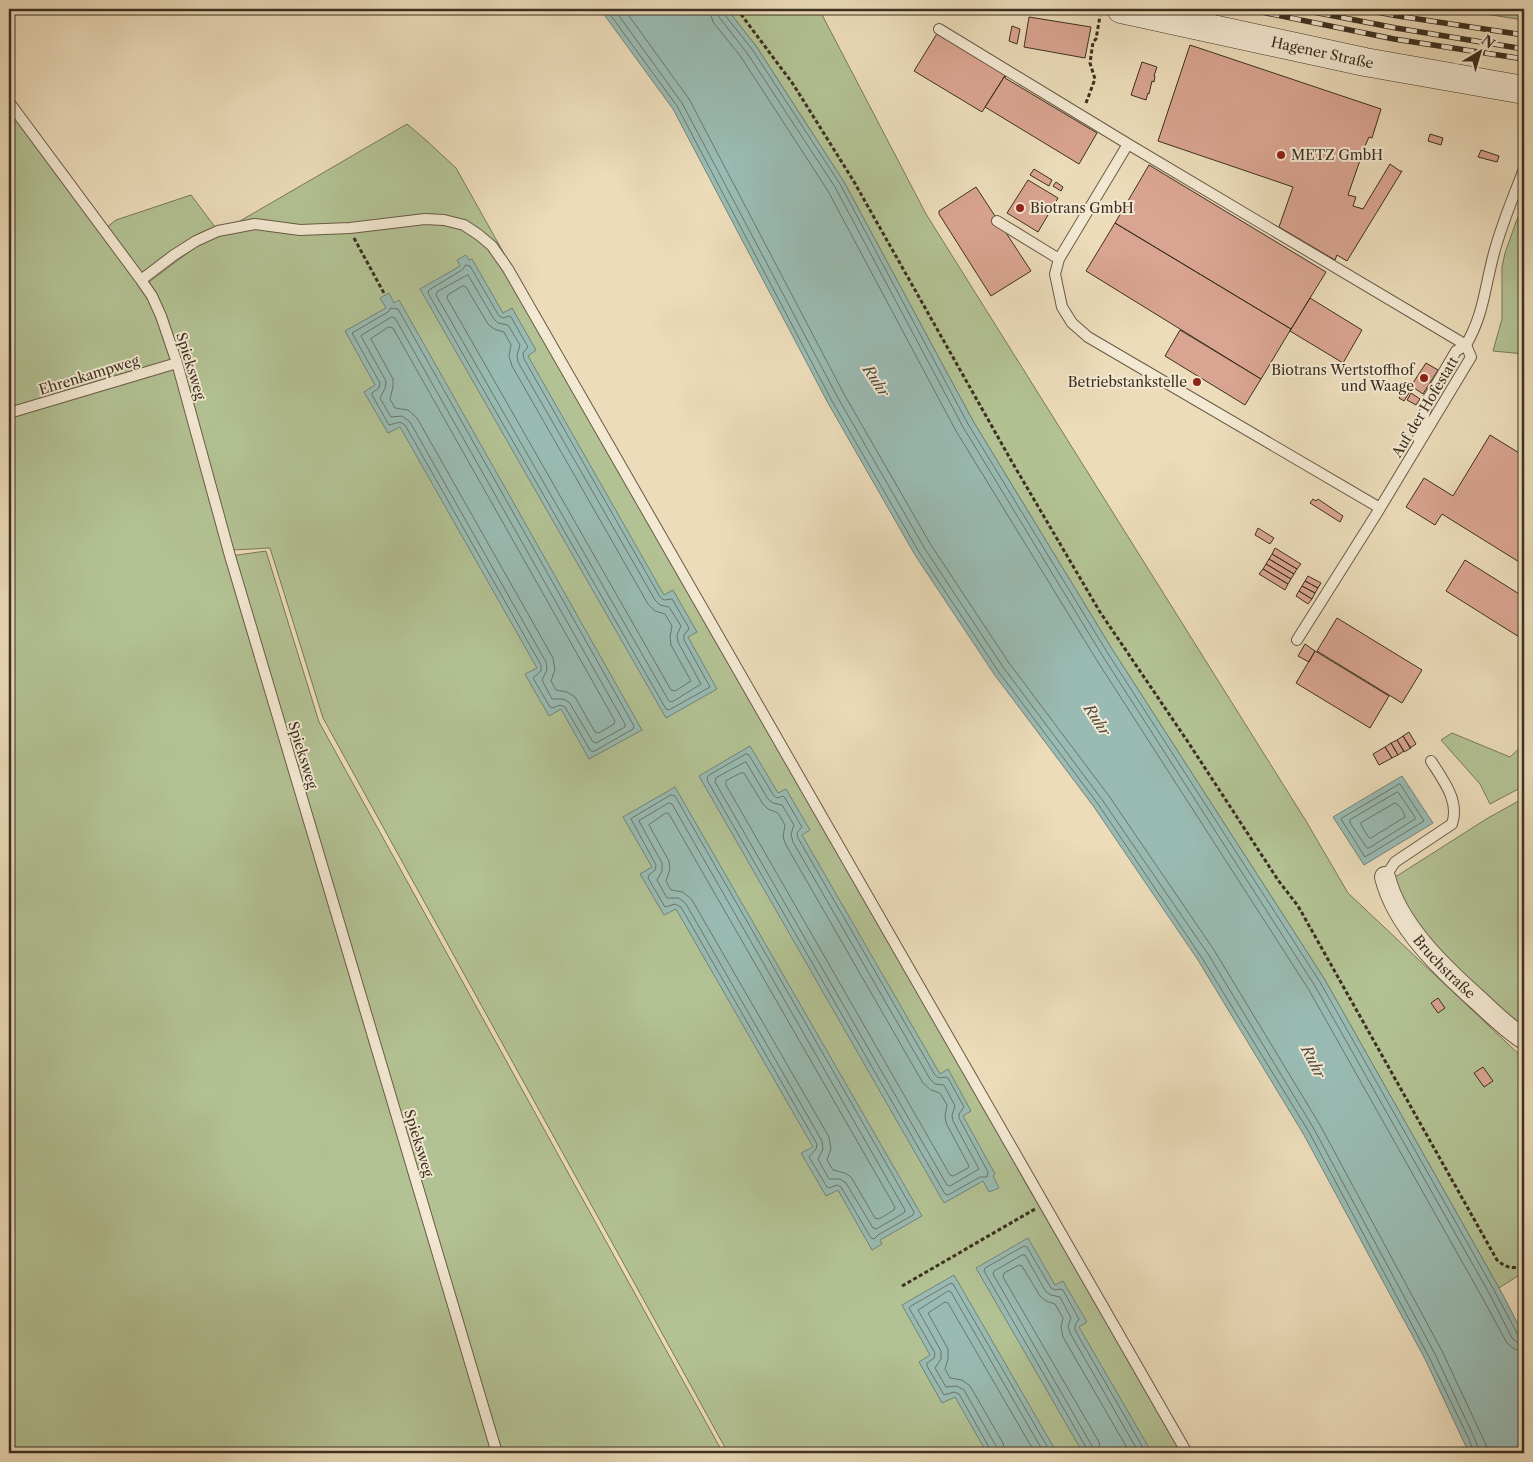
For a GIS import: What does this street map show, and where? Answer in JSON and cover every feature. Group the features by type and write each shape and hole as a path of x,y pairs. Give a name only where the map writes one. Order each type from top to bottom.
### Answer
{"main road":[{"name":"Hagener Straße","path":"1121,9 1365,62 1524,90"}],"street":[{"name":"Bruchstraße","path":"1385,877 1390,894 1402,917 1432,955 1496,1017 1524,1039"}],"lane":[{"path":"939,29 1466,345 1456,352 1456,360 1433,399 1414,452"},
{"name":"Spieksweg","path":"9,102 141,280 152,296 161,316 177,363 233,566 497,1453"},
{"path":"1128,144 1059,259 1055,274 1062,307 1072,323 1088,337 1380,508"},
{"name":"Auf der Hofestatt","path":"1298,640 1380,508 1470,357 1466,345 1481,313 1492,259 1524,169"},
{"path":"141,280 174,255 218,230 255,224 300,230 350,228 425,219 444,220 464,225 492,246 508,269 1187,1453"},
{"path":"997,221 1059,259"},
{"name":"Ehrenkampweg","path":"9,413 177,363"},
{"path":"1432,422 1433,399"},
{"path":"1385,877 1395,862 1452,824 1455,817 1451,794 1431,761"}],"path":[{"path":"737,9 793,84 853,180 1021,478 1100,612 1278,880 1298,906 1497,1260 1513,1268 1524,1266"},
{"path":"1082,116 1095,79 1090,64 1093,42 1096,39 1098,27"},
{"path":"350,228 360,251 385,295"},
{"path":"902,1286 1044,1204"}],"green space":[{"path":"727,9 819,9 926,214 1306,821 1348,893 1524,1059 1524,1272 1499,1288 1325,980 1112,649 973,421 844,182 756,46"},
{"path":"1452,9 1524,9 1524,20"},
{"path":"9,111 101,232 116,220 191,195 218,231 141,280 152,296 230,556 266,551 319,722 723,1453 9,1453"},
{"path":"407,124 456,168 1033,1195 1188,1453 728,1453 323,718 270,548 233,550 168,322 149,282 197,246"},
{"path":"1524,204 1524,354 1493,351 1502,319 1502,267 1505,253"},
{"path":"1452,733 1510,757 1524,744 1524,786 1490,804 1480,784 1441,740"},
{"path":"1524,798 1524,1033 1509,1022 1421,932 1392,879 1488,818"}],"water":[{"name":"Ruhr","path":"600,9 727,9 756,46 844,182 973,421 1112,649 1325,980 1503,1295 1524,1336 1524,1453 1469,1453 1425,1359 1304,1135 1198,960 1094,807 994,674 915,555 828,403 673,109"},
{"path":"466,255 469,260 472,259 503,313 512,308 536,350 528,356 664,595 673,590 697,632 688,637 717,689 666,718 420,289 460,266 457,260"},
{"path":"389,293 394,303 399,300 642,730 589,759 561,709 549,716 525,674 537,668 400,427 388,433 364,392 375,385 345,331 386,308 380,298"},
{"path":"750,746 778,793 786,789 810,830 802,835 940,1074 948,1069 971,1111 963,1116 995,1174 993,1176 999,1188 989,1192 983,1181 944,1203 699,776"},
{"path":"1402,776 1433,823 1364,865 1333,817"},
{"path":"675,787 922,1216 880,1240 882,1244 872,1250 838,1190 826,1196 801,1153 813,1147 676,909 664,915 640,874 652,867 623,817"},
{"path":"1028,1238 1055,1285 1063,1281 1087,1322 1079,1327 1152,1453 1083,1453 976,1268"},
{"path":"954,1275 1057,1453 987,1453 955,1397 942,1403 919,1362 930,1355 902,1305"}],"building":[{"path":"1029,17 1091,27 1085,58 1024,47"},
{"path":"1012,26 1020,29 1017,44 1009,41"},
{"path":"938,32 1006,74 982,112 914,71"},
{"name":"METZ GmbH","path":"1190,45 1381,109 1372,138 1369,137 1365,146 1348,195 1356,197 1353,206 1363,209 1390,164 1402,171 1347,261 1337,255 1335,260 1279,227 1293,187 1158,141"},
{"path":"1142,62 1157,67 1154,82 1152,81 1146,100 1131,95"},
{"path":"1006,74 1005,78 1097,133 1079,164 985,107"},
{"path":"1430,134 1443,138 1441,145 1428,141"},
{"path":"1481,150 1499,156 1497,162 1478,157"},
{"path":"1149,165 1326,272 1291,329 1115,223"},
{"path":"1034,169 1052,180 1049,186 1030,175"},
{"path":"1028,180 1058,198 1038,232 1007,213"},
{"path":"1056,182 1063,187 1061,191 1053,186"},
{"path":"976,187 1031,271 991,296 939,214 939,211"},
{"path":"1115,223 1291,329 1261,379 1086,271"},
{"path":"1310,298 1362,330 1343,363 1290,331"},
{"path":"1180,330 1261,379 1245,405 1165,356"},
{"name":"Biotrans Wertstoffhof und Waage","path":"1426,363 1438,370 1423,394 1411,386"},
{"path":"1407,385 1412,388 1404,401 1399,398"},
{"path":"1411,393 1420,399 1416,405 1407,400"},
{"path":"1490,435 1524,456 1524,565 1442,514 1435,525 1406,507 1424,478 1453,496"},
{"path":"1313,499 1316,501 1318,499 1343,516 1340,522 1310,503"},
{"path":"1258,528 1274,538 1270,544 1255,535"},
{"path":"1275,548 1301,564 1297,569 1272,554"},
{"path":"1272,554 1297,569 1294,574 1269,559"},
{"path":"1269,559 1294,574 1291,579 1266,564"},
{"path":"1465,560 1524,597 1524,640 1446,591"},
{"path":"1266,564 1291,579 1288,584 1263,569"},
{"path":"1263,569 1288,584 1285,590 1259,574"},
{"path":"1308,576 1321,583 1318,588 1305,581"},
{"path":"1305,581 1318,588 1315,593 1302,586"},
{"path":"1302,586 1315,593 1312,599 1299,591"},
{"path":"1299,591 1312,599 1308,604 1296,596"},
{"path":"1337,618 1422,670 1402,703 1317,651"},
{"path":"1305,644 1315,651 1309,662 1298,656"},
{"path":"1315,651 1389,696 1370,728 1296,683"},
{"path":"1409,732 1416,744 1410,748 1403,736"},
{"path":"1403,736 1411,748 1404,752 1397,740"},
{"path":"1397,740 1404,751 1398,755 1391,743"},
{"path":"1391,743 1398,755 1392,758 1385,747"},
{"path":"1385,747 1392,758 1379,765 1373,754"},
{"path":"1438,998 1445,1008 1438,1013 1431,1003"},
{"path":"1483,1067 1493,1081 1484,1087 1474,1073"}],"railway":[{"path":"1247,9 1394,39 1524,59"},
{"path":"1298,9 1396,28 1524,49"},
{"path":"1361,9 1524,35"}],"place":[{"name":"METZ GmbH","path":"1281,155"},
{"name":"Biotrans GmbH","path":"1020,208"},
{"name":"Biotrans Wertstoffhof und Waage","path":"1424,378"},
{"name":"Betriebstankstelle","path":"1197,382"}]}
